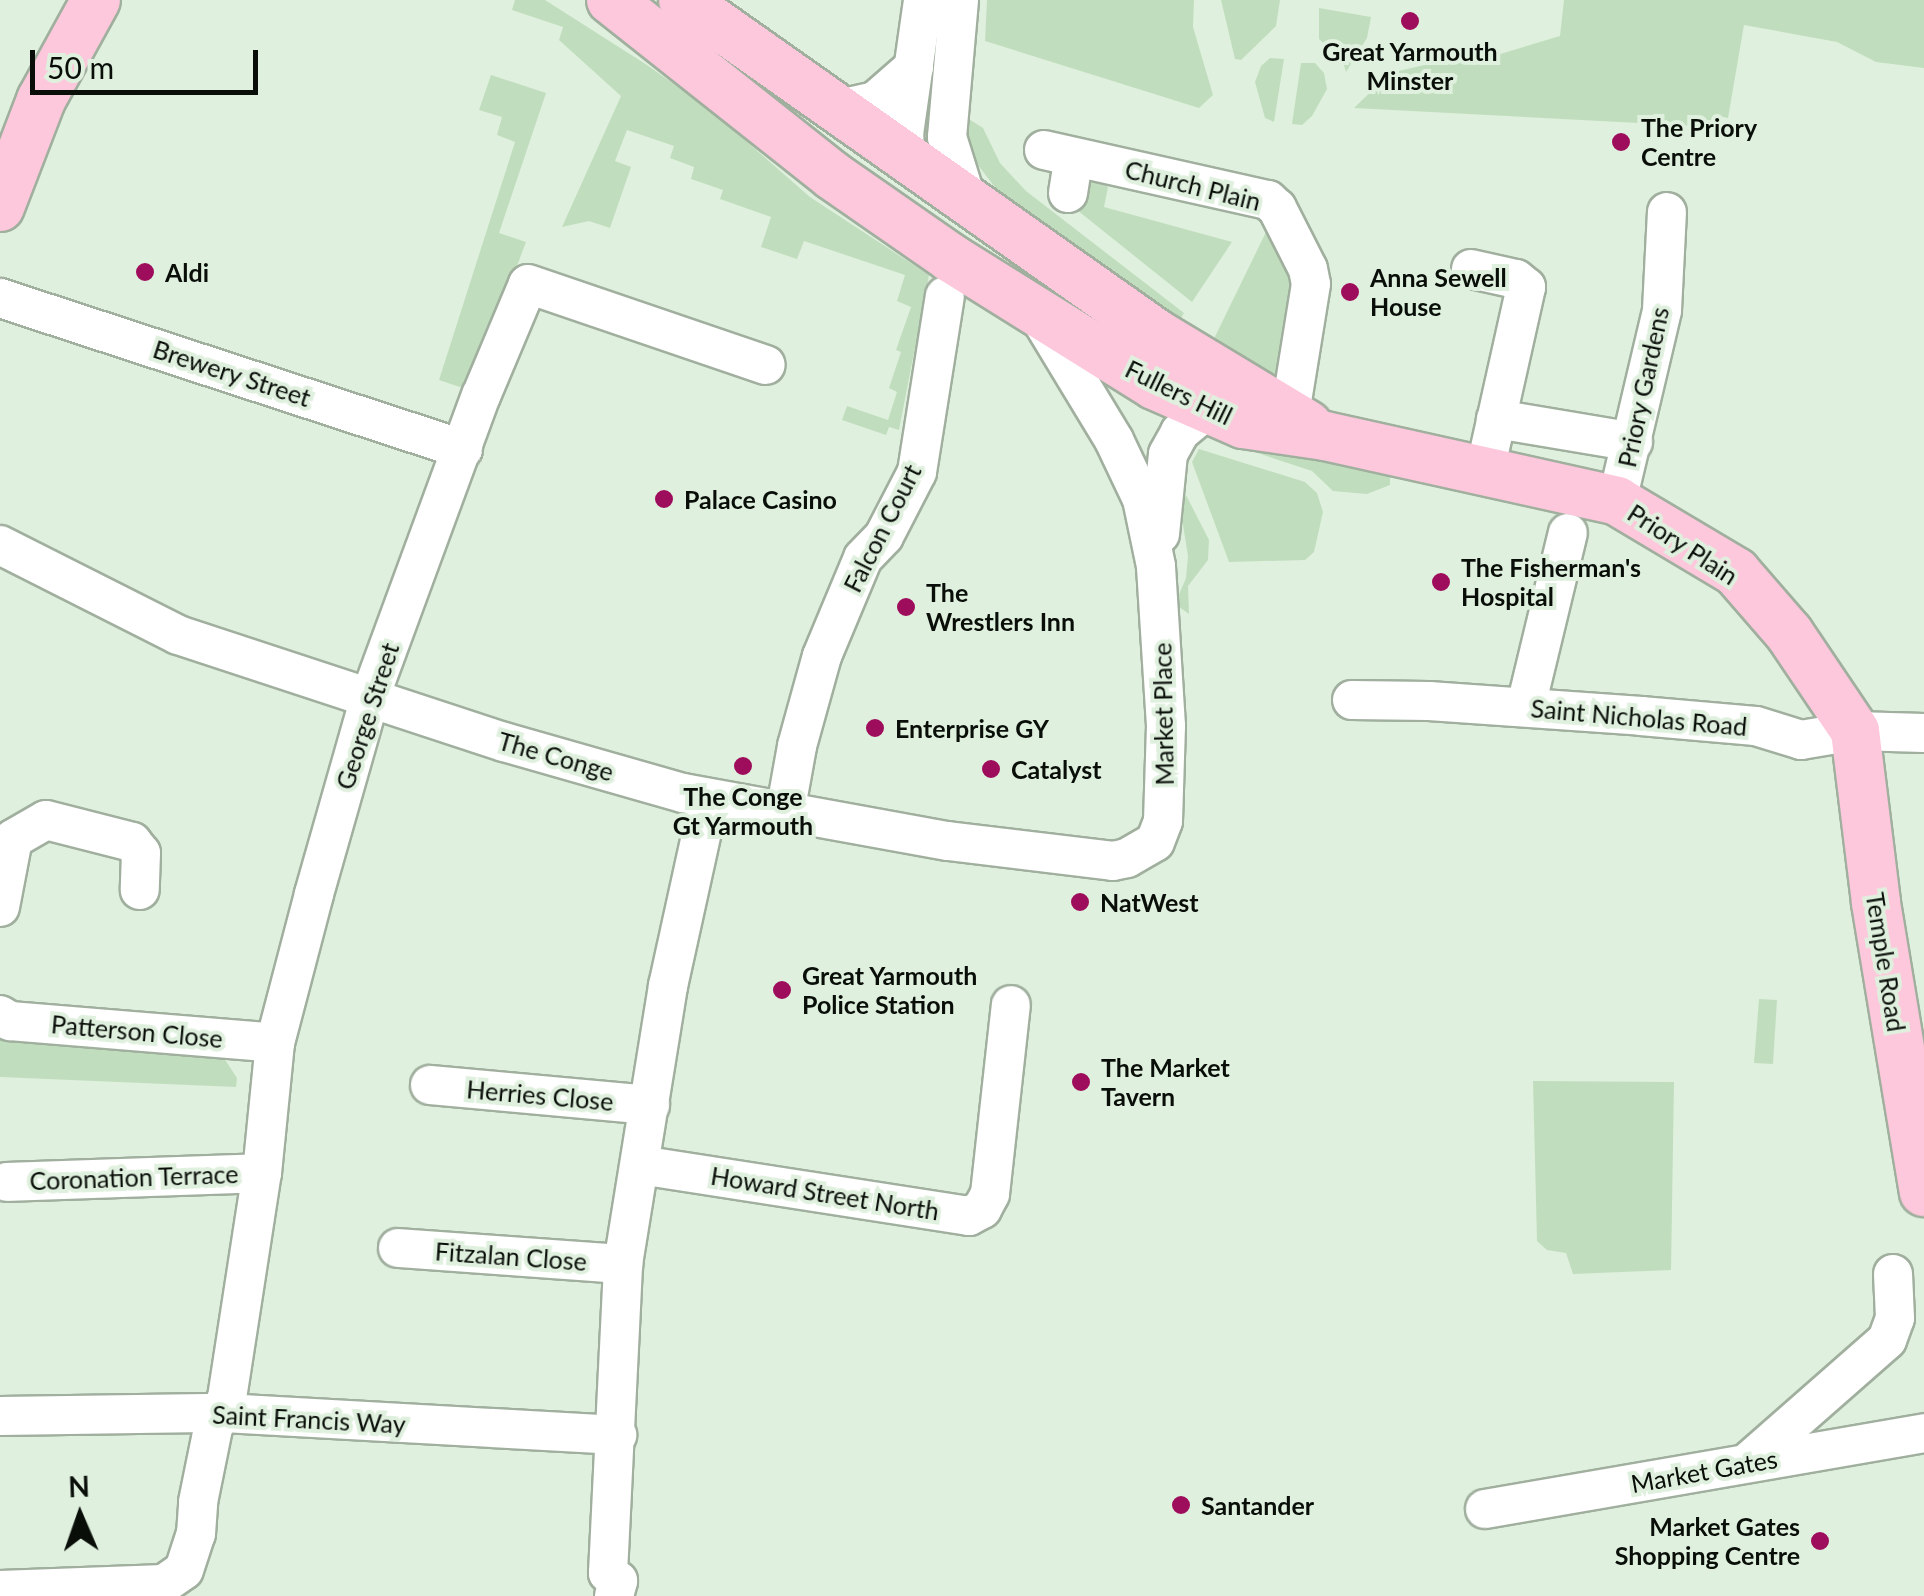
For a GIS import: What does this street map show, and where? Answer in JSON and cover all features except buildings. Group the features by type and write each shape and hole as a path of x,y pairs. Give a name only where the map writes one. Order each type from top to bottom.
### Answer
{"main road":[{"path":"0,207 41,100 96,0"},
{"name":"Fullers Hill","path":"611,0 832,176 1037,312 1154,384 1228,398"},
{"name":"Fullers Hill","path":"682,0 1157,334 1228,398 1242,424 1308,425"},
{"path":"905,157 913,186 933,209 1030,278 1037,312"},
{"name":"Priory Plain","path":"1308,425 1617,501 1736,572 1789,633 1855,731"},
{"name":"Temple Road","path":"1855,731 1876,903 1924,1192"}],"street":[{"path":"905,157 923,0"},
{"path":"959,0 947,137 966,198"},
{"path":"835,110 876,101 914,67"},
{"name":"Church Plain","path":"1062,167 1268,200 1277,208 1308,268 1308,425"},
{"name":"Priory Gardens","path":"1617,501 1662,310 1667,212"},
{"path":"1471,269 1516,278 1526,287 1486,471"},
{"name":"George Street","path":"0,1590 164,1584 184,1570 196,1534 198,1502 213,1428 224,1413 262,1173 275,1043 370,697 528,284 766,365"},
{"name":"Falcon Court","path":"786,813 797,746 822,656 863,558 884,536 917,472 945,296"},
{"name":"Brewery Street","path":"0,298 463,449"},
{"name":"Market Place","path":"1037,312 1114,440 1142,499 1156,566"},
{"name":"Market Place","path":"1140,853 1154,842 1159,832 1166,786 1156,566 1168,454 1180,432 1228,398"},
{"path":"1496,419 1633,442"},
{"path":"1526,706 1568,533"},
{"name":"The Conge","path":"0,545 178,635 504,742 708,799 948,841 1113,862 1140,853"},
{"name":"Saint Nicholas Road","path":"1352,700 1526,706 1756,726 1801,740 1855,731 1924,733"},
{"path":"614,1596 618,1582 608,1573 623,1264 668,986 708,799"},
{"path":"0,907 12,840 46,820 132,842 140,853 140,890"},
{"name":"Howard Street North","path":"640,1164 969,1216 982,1209 990,1194 1012,1005"},
{"name":"Patterson Close","path":"0,1015 10,1021 275,1043"},
{"name":"Herries Close","path":"430,1085 650,1105"},
{"name":"Coronation Terrace","path":"7,1182 262,1173"},
{"name":"Fitzalan Close","path":"398,1248 623,1264"},
{"path":"1748,1463 1887,1340 1895,1318 1894,1274"},
{"name":"Saint Francis Way","path":"0,1416 224,1413 617,1435"},
{"name":"Market Gates","path":"1485,1508 1924,1433"}],"green space":[{"path":"515,0 545,0 647,65 712,111 810,197 929,275 899,430 889,427 886,435 842,420 847,406 888,420 897,392 889,388 901,352 896,350 911,307 897,301 905,275 804,241 797,259 761,247 771,217 720,199 723,190 691,179 694,167 670,158 674,146 627,130 615,161 631,167 610,228 589,221 562,227 621,96 559,40 563,27 512,10"},
{"path":"987,0 1194,0 1193,27 1213,95 1199,108 985,41"},
{"path":"1221,0 1280,0 1276,26 1241,60 1235,59"},
{"path":"1564,0 1924,0 1924,68 1876,62 1837,42 1744,25 1728,118 1718,116 1714,127 1354,108 1390,73 1433,63 1487,58 1560,36"},
{"path":"1319,8 1371,17 1367,38 1346,72 1343,62 1319,39"},
{"path":"1270,58 1284,59 1274,122 1265,118 1255,82 1261,66"},
{"path":"1301,63 1315,63 1324,73 1327,89 1312,116 1302,125 1292,124"},
{"path":"491,75 546,93 499,233 526,242 471,387 466,389 439,380 515,142 497,135 502,117 479,110"},
{"path":"964,116 983,128 1000,163 1026,191 1184,313 1177,325 1035,225 997,190 968,152"},
{"path":"1099,180 1108,187 1104,207 1232,242 1192,302 1057,194"},
{"path":"1266,232 1300,285 1282,372 1266,375 1208,351"},
{"path":"1214,419 1385,472 1390,476 1390,485 1367,494 1333,491 1312,471 1200,434"},
{"path":"1199,449 1305,482 1317,493 1323,512 1314,552 1305,560 1229,562 1192,462"},
{"path":"1186,495 1209,540 1208,560 1188,586 1189,614 1175,604 1186,578 1188,556 1179,500"},
{"path":"1759,999 1777,1000 1773,1064 1754,1063"},
{"path":"0,1030 218,1049 237,1078 236,1087 0,1077"},
{"path":"1533,1081 1674,1082 1671,1270 1573,1274 1566,1253 1547,1250 1537,1241"}],"place":[{"name":"Great Yarmouth Minster","path":"1410,21"},
{"name":"The Priory Centre","path":"1621,142"},
{"name":"Aldi","path":"145,272"},
{"name":"Anna Sewell House","path":"1350,292"},
{"name":"Palace Casino","path":"664,499"},
{"name":"The Fisherman's Hospital","path":"1441,582"},
{"name":"The Wrestlers Inn","path":"906,607"},
{"name":"Enterprise GY","path":"875,728"},
{"name":"The Conge Gt Yarmouth","path":"743,766"},
{"name":"Catalyst","path":"991,769"},
{"name":"NatWest","path":"1080,902"},
{"name":"Great Yarmouth Police Station","path":"782,990"},
{"name":"The Market Tavern","path":"1081,1082"},
{"name":"Santander","path":"1181,1505"},
{"name":"Market Gates Shopping Centre","path":"1820,1541"}]}
